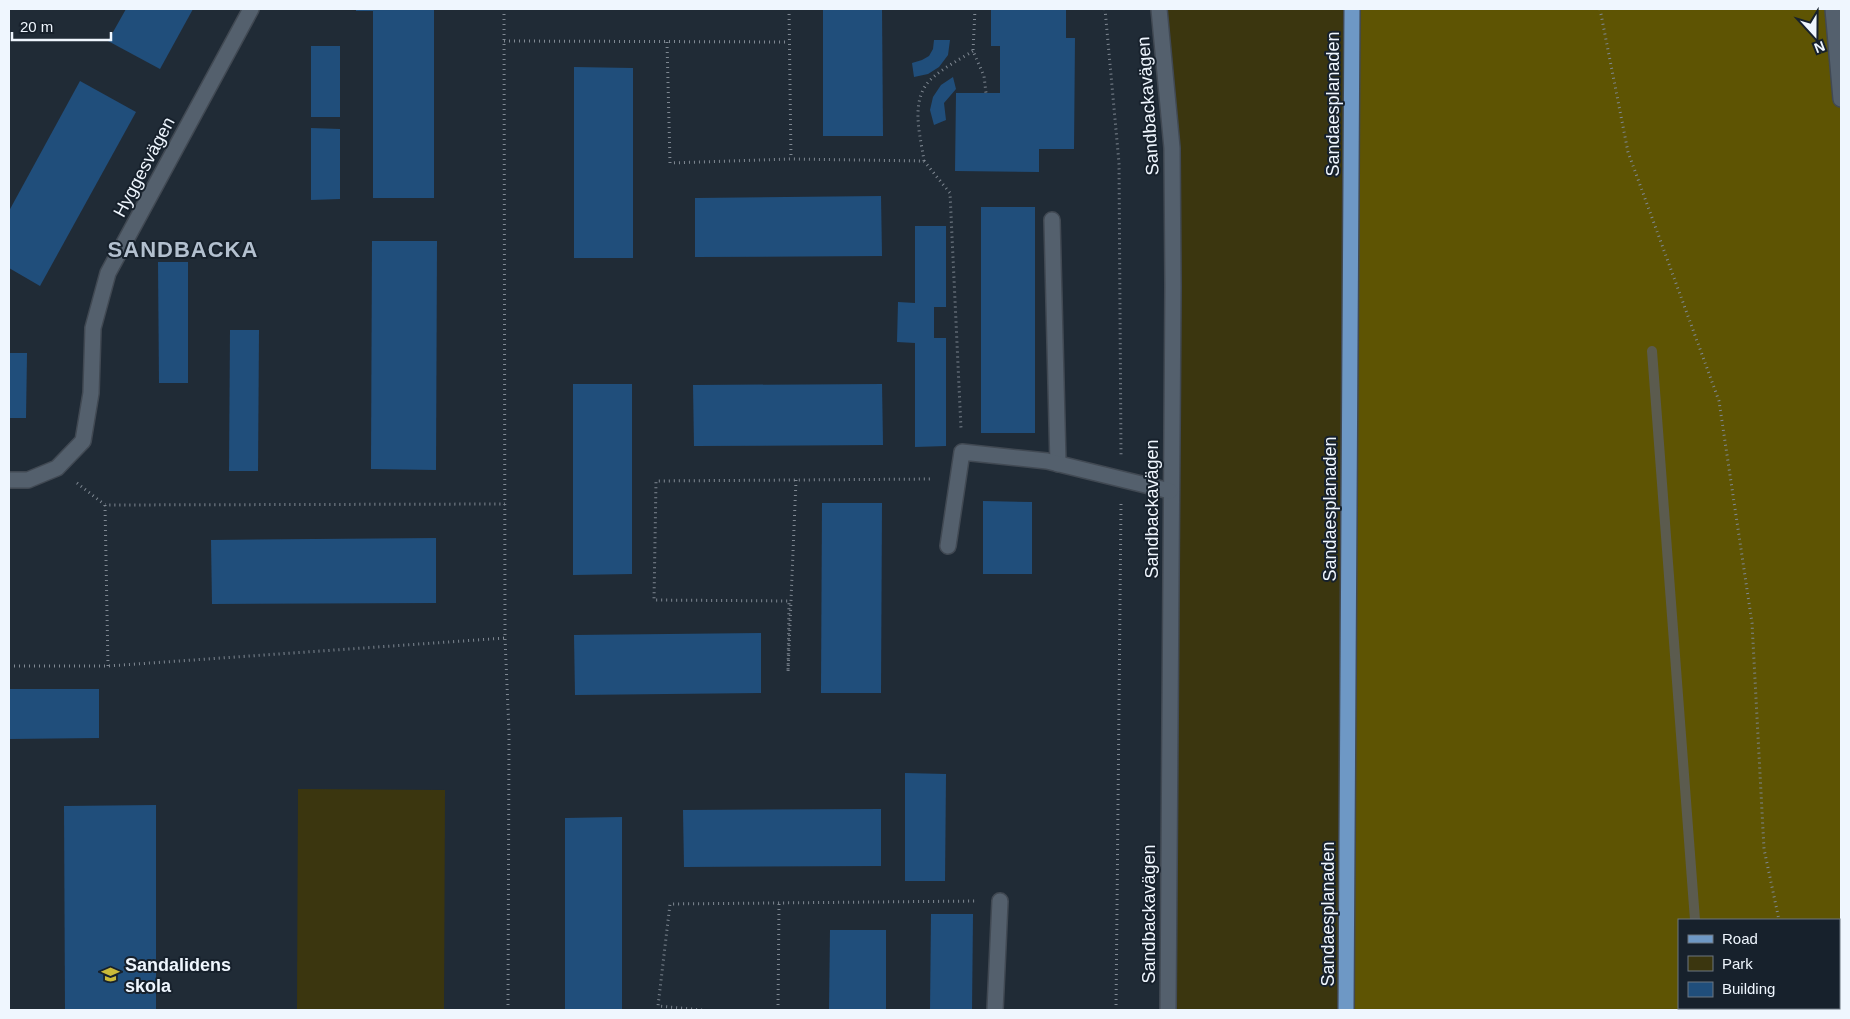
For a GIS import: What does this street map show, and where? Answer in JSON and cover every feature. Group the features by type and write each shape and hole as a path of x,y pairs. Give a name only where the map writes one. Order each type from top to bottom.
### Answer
{"main road":[{"name":"Sandaesplanaden","path":"1346,1010 1352,9"}],"street":[{"name":"Hyggesvägen","path":"9,480 28,480 57,468 83,441 91,393 94,328 108,273 251,9"},
{"name":"Sandbackavägen","path":"1159,9 1172,148 1173,286 1170,491 1168,1010"},
{"path":"1833,9 1841,99"},
{"path":"1052,220 1058,464"},
{"path":"948,546 962,452 1047,461 1170,491"},
{"path":"995,1010 1000,901"}],"path":[{"path":"504,9 504,638 509,732 508,1010"},
{"path":"789,9 791,159"},
{"path":"975,9 973,51 984,76 986,94"},
{"path":"1105,9 1119,163 1121,464"},
{"path":"1600,9 1628,152 1719,401 1752,623 1764,849 1779,919"},
{"path":"504,41 789,42"},
{"path":"667,42 670,162 791,159 924,161"},
{"path":"962,452 950,193 924,161 918,102 926,84 944,69 973,51"},
{"path":"57,468 105,504 505,504"},
{"path":"796,480 788,672 789,601 654,600 656,481 796,480 958,479"},
{"path":"1116,1010 1121,494"},
{"path":"105,504 108,666"},
{"path":"9,666 108,666 504,638"},
{"path":"702,1010 658,1006 670,904 1000,901"},
{"path":"778,1010 779,903"}],"green space":[{"path":"1159,9 1352,9 1346,1010 1168,1010 1173,286"},
{"path":"298,789 445,790 444,1010 297,1010"}],"shaded area":[{"path":"1352,9 1841,9 1841,1010 1346,1010"}],"building":[{"path":"126,9 193,9 160,69 108,41"},
{"path":"356,9 434,10 434,198 373,198 373,11 356,11"},
{"path":"823,9 882,9 883,136 823,136"},
{"path":"991,9 1066,9 1066,38 1075,38 1074,149 1039,149 1039,172 955,171 956,93 1000,93 1000,46 991,46"},
{"path":"934,40 950,40 948,55 939,67 928,74 914,77 912,63 929,56 933,49"},
{"path":"311,46 340,46 340,117 311,117"},
{"path":"574,67 633,68 633,258 574,258"},
{"path":"953,77 956,89 944,103 946,120 934,125 930,110 933,97 941,85"},
{"path":"80,81 136,112 40,286 9,268 9,211"},
{"path":"311,128 340,129 340,199 311,200"},
{"path":"881,196 882,256 695,257 695,198"},
{"path":"981,207 1035,207 1035,433 981,433"},
{"path":"915,226 946,226 946,307 934,307 934,338 946,338 946,446 915,447 915,343 897,342 898,302 915,303"},
{"path":"372,241 437,241 436,470 371,469"},
{"path":"158,262 188,262 188,383 159,383"},
{"path":"230,330 259,330 258,471 229,471"},
{"path":"9,353 27,353 26,418 9,418"},
{"path":"573,384 632,384 632,574 573,575"},
{"path":"882,384 883,445 694,446 693,385"},
{"path":"983,501 1032,502 1032,574 983,574"},
{"path":"822,503 882,503 881,693 821,693"},
{"path":"436,538 436,603 212,604 211,540"},
{"path":"761,633 761,693 575,695 574,635"},
{"path":"9,689 99,689 99,738 9,739"},
{"path":"905,773 946,774 945,881 905,881"},
{"path":"156,805 156,1010 65,1010 64,806"},
{"path":"881,809 881,866 684,867 683,810"},
{"path":"622,817 622,1010 565,1010 565,818"},
{"path":"931,914 973,914 972,1010 930,1010"},
{"path":"830,930 886,930 886,1010 829,1010"}],"waterway":[{"path":"1652,351 1695,919"}],"place":[{"name":"Sandalidens skola","path":"111,975"}],"district":[{"name":"SANDBACKA","path":"183,249"}]}
